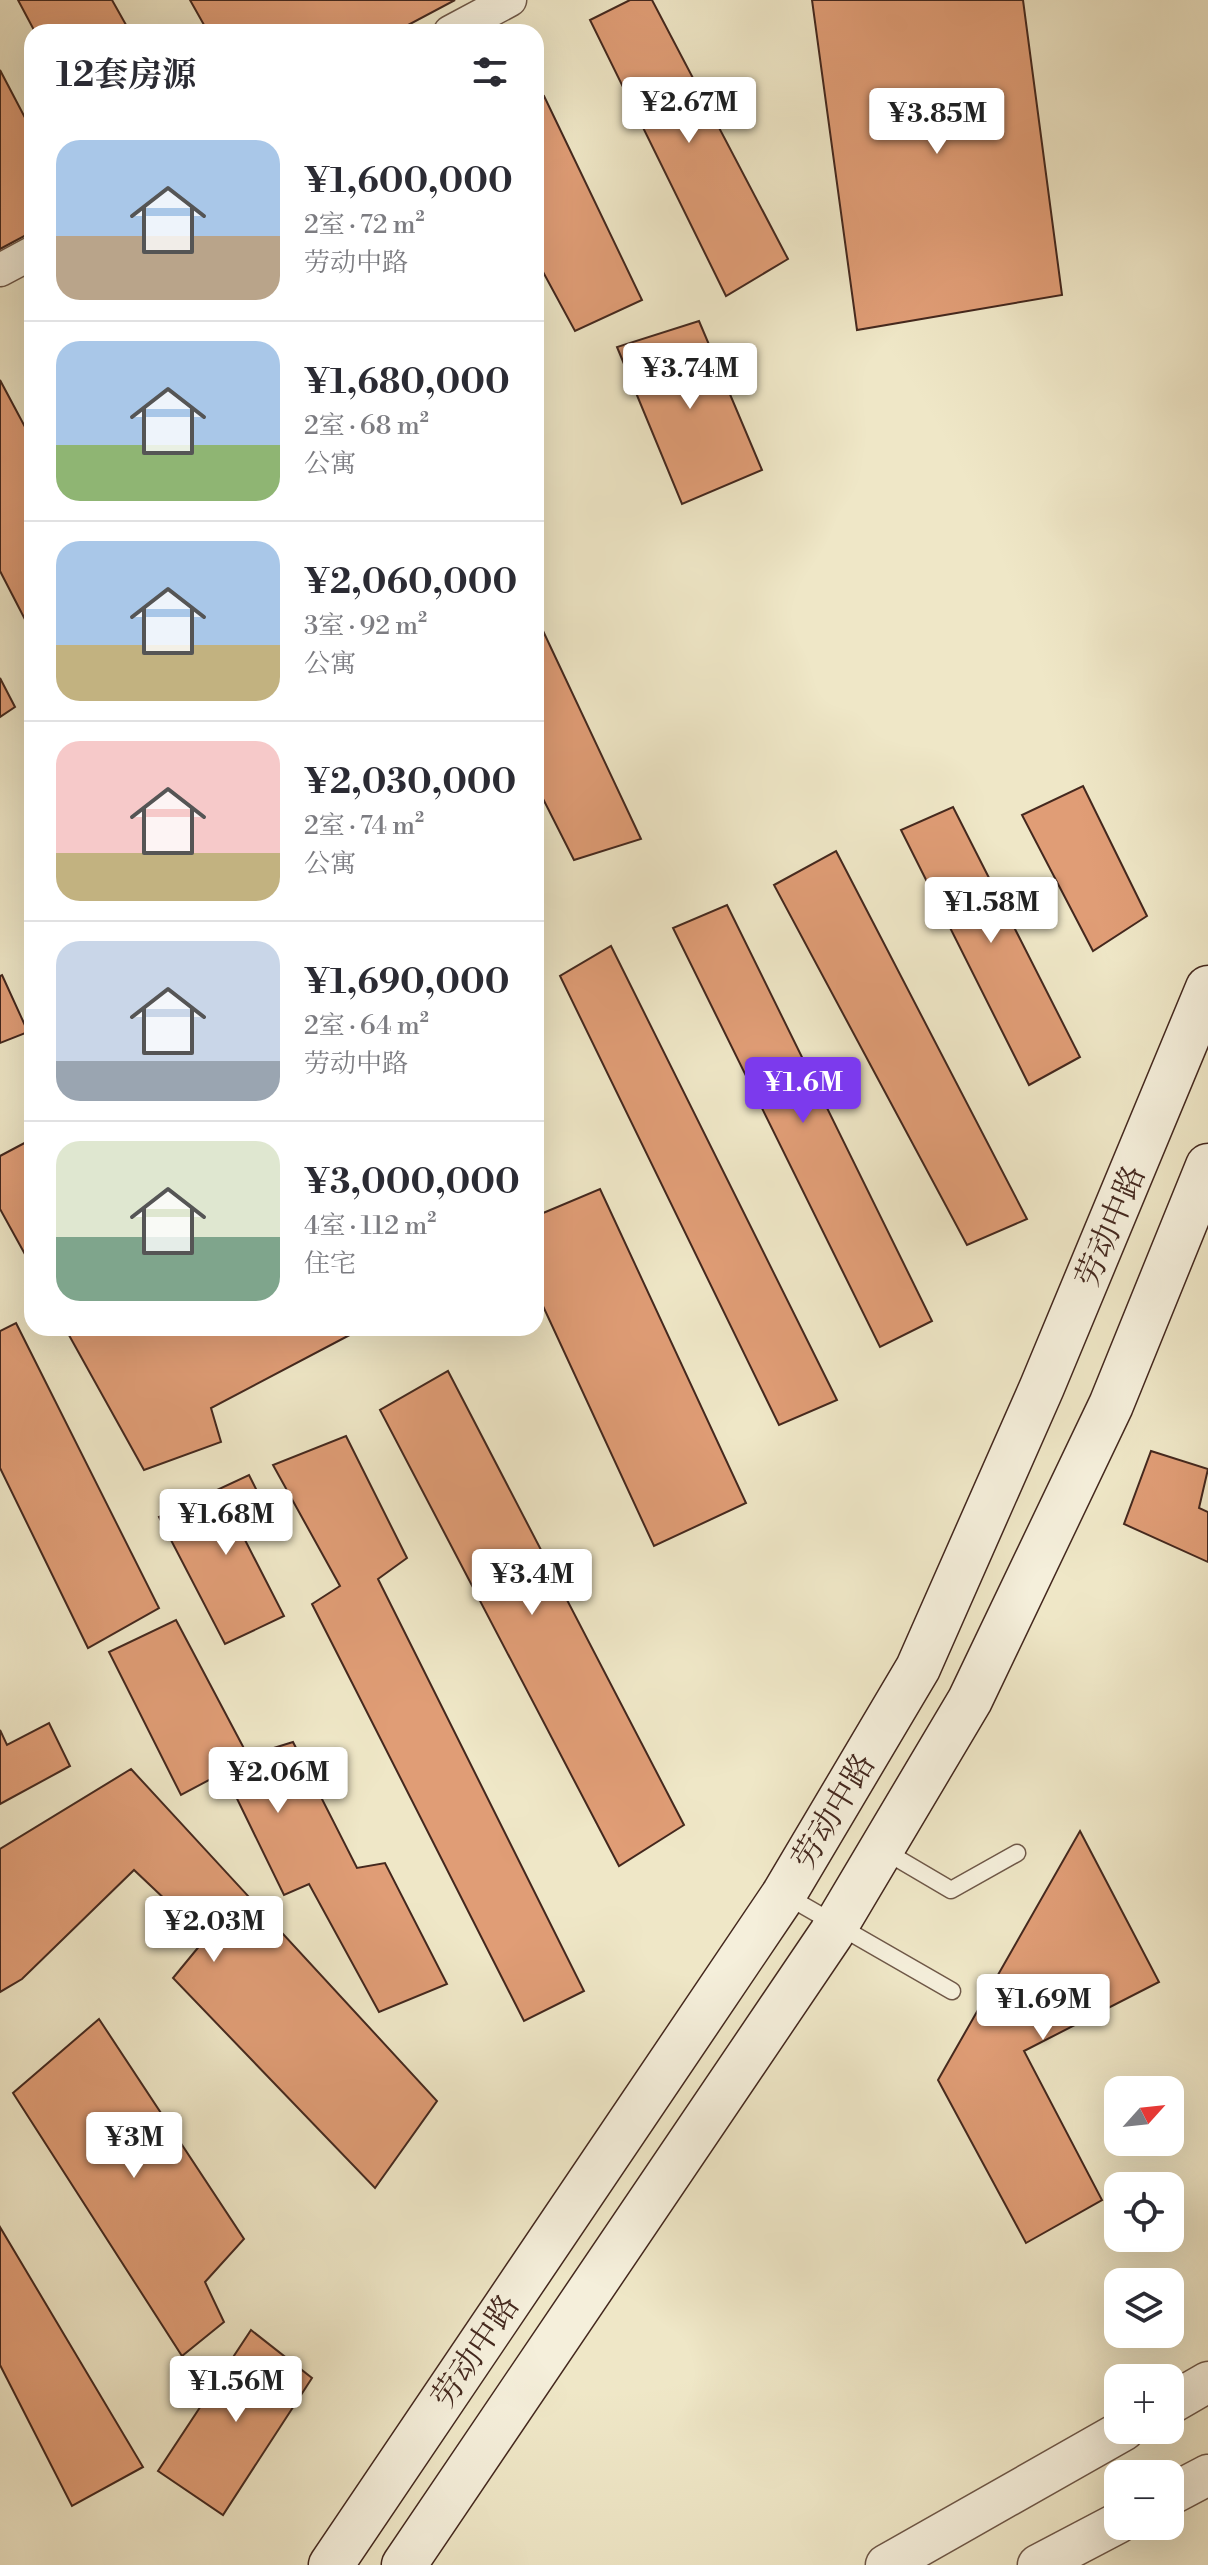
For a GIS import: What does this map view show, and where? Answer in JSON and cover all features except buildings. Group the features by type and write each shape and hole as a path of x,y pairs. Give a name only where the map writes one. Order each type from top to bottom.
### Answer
{"main road":[{"name":"劳动中路","path":"331,2565 784,1894 918,1668 1042,1387 1208,988"},
{"name":"劳动中路","path":"404,2565 837,1925 970,1700 1111,1405 1208,1166"}],"street":[{"path":"465,24 510,0"},
{"path":"0,270 24,257"},
{"path":"1184,2396 1208,2382"},
{"path":"886,2565 1104,2441"},
{"path":"1184,2488 1208,2475"},
{"path":"1038,2565 1104,2530"}],"lane":[{"path":"882,1849 951,1890 1017,1853"},
{"path":"784,1894 952,1991"}]}
